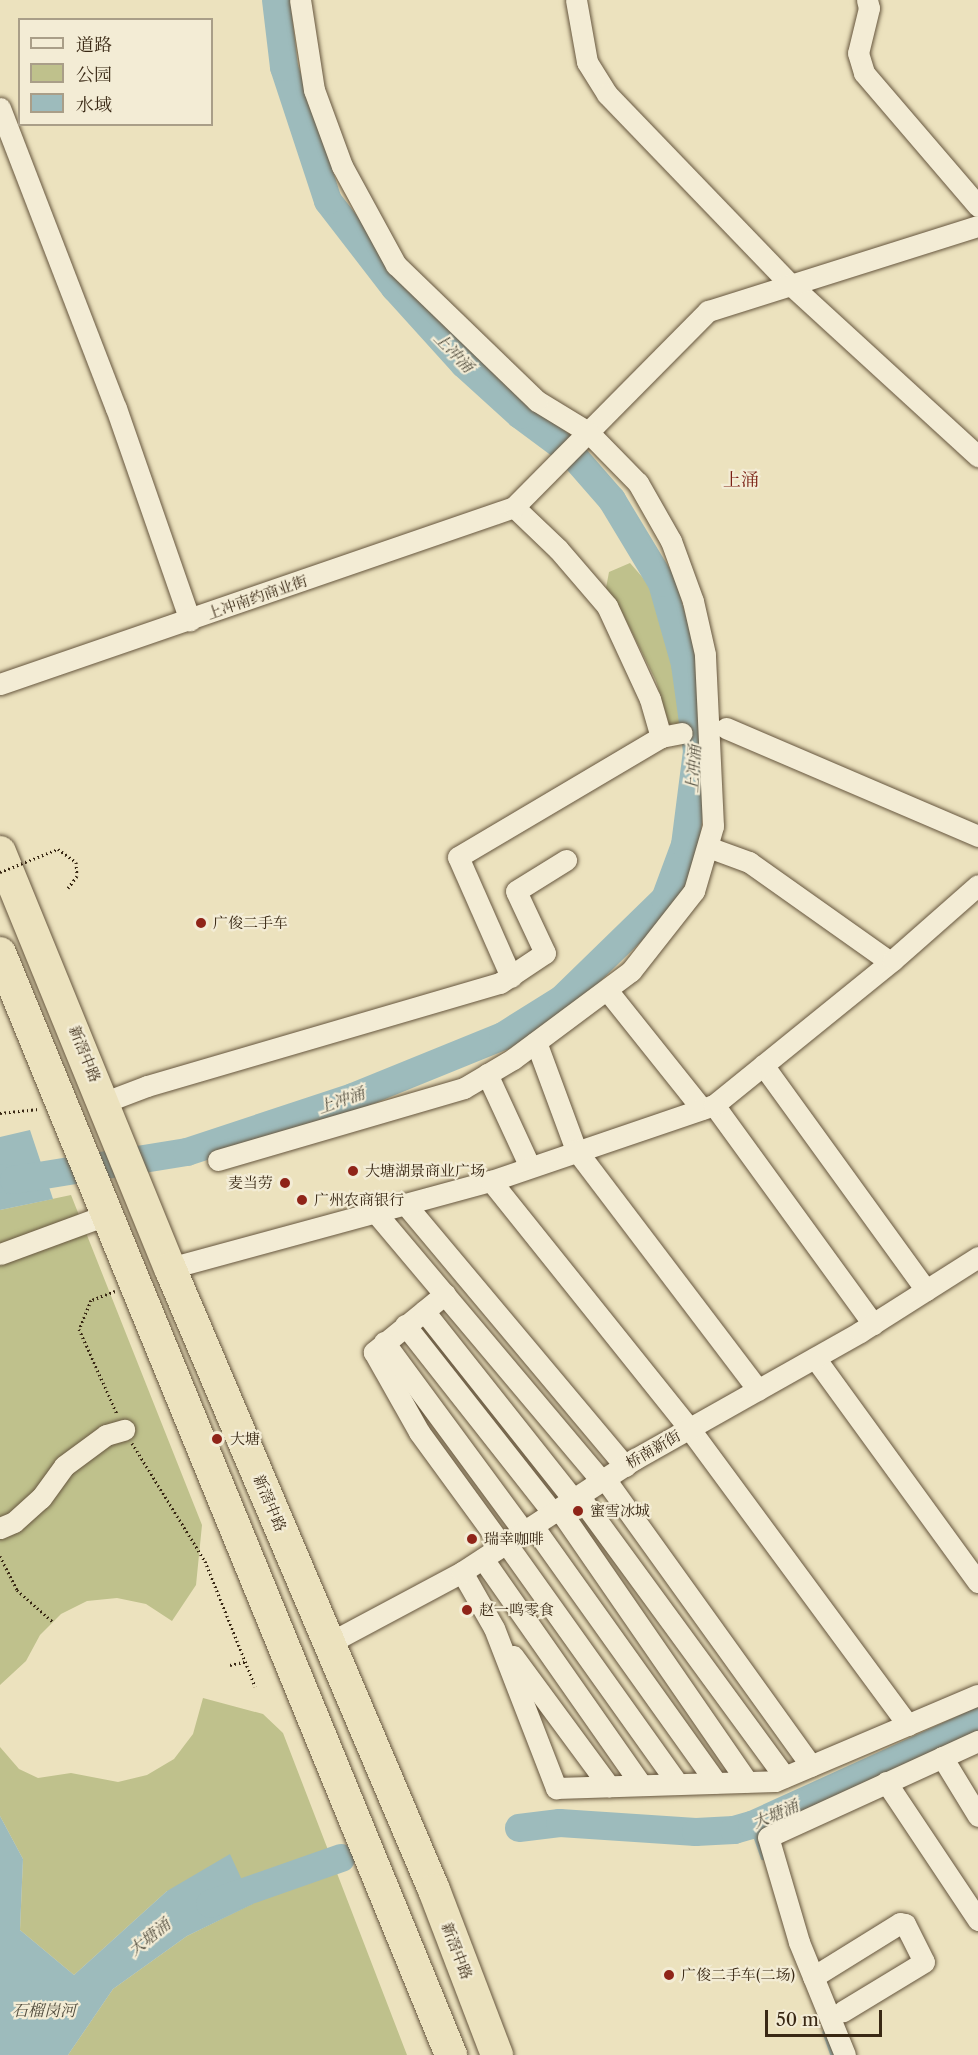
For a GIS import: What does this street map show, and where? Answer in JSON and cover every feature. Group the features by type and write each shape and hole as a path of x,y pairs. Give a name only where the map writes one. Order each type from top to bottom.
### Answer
{"highway":[{"name":"新滘中路","path":"0,852 108,1110 170,1268 434,1890 497,2055"},
{"path":"0,953 451,2055"}],"street":[{"path":"218,1160 464,1088 536,1042 631,971 694,891 712,826 705,654 693,601 671,541 638,483 588,432 537,401 396,265 342,166 314,90 300,0"},
{"path":"576,0 587,62 607,94 790,284 978,456"},
{"path":"867,0 869,8 858,53 864,73 978,206"},
{"path":"0,108 116,408 190,621"},
{"path":"661,736 650,699 607,606 558,549 514,507 708,311 978,226"},
{"name":"上冲南约商业街","path":"0,684 190,621 514,507"},
{"path":"726,729 978,836"},
{"path":"510,977 458,857 661,736 682,733"},
{"path":"708,847 749,862 890,962"},
{"path":"108,1110 147,1086 477,992 510,977 545,953 516,891 566,860"},
{"path":"170,1268 491,1181 576,1150 708,1107 890,962 978,885"},
{"path":"607,990 708,1107 873,1324"},
{"path":"536,1042 576,1150 758,1390"},
{"path":"763,1065 926,1290"},
{"path":"487,1074 530,1167"},
{"path":"491,1181 690,1428 908,1725"},
{"path":"0,1254 101,1204"},
{"path":"406,1204 625,1466"},
{"path":"376,1213 603,1480 811,1766"},
{"name":"桥南新街","path":"329,1643 462,1572 625,1466 873,1324 978,1257"},
{"path":"445,1294 384,1342 516,1537 678,1784"},
{"path":"424,1311 566,1504 785,1777"},
{"path":"405,1325 566,1504 747,1782"},
{"path":"815,1358 978,1582"},
{"path":"0,1528 14,1522 41,1498 64,1466 106,1435 124,1430"},
{"path":"516,1537 716,1783"},
{"path":"483,1559 641,1785"},
{"path":"462,1572 496,1634 556,1788 747,1782 785,1777 978,1695"},
{"path":"496,1634 609,1786"},
{"path":"845,2055 813,1977 774,1869 768,1837 978,1741"},
{"path":"942,1757 976,1810"},
{"path":"886,1782 978,1920"},
{"path":"813,1977 900,1923 905,1924 925,1958 922,1966 843,2011"}],"path":[{"path":"0,872 58,849 76,862 76,876 68,888"},
{"path":"0,1113 66,1118"},
{"path":"122,1288 91,1300 79,1329 124,1430 205,1561 247,1661 255,1686"},
{"path":"0,1556 17,1590 53,1622"},
{"path":"230,1665 247,1661"}],"green space":[{"path":"630,563 651,587 679,677 686,723 669,724 656,681 617,602 606,588 609,572"},
{"path":"71,1195 202,1525 196,1585 172,1621 146,1604 117,1598 87,1601 61,1614 40,1635 26,1661 0,1685 0,1210"},
{"path":"203,1698 263,1714 283,1733 407,2055 68,2055 113,1989 187,1936 252,1904 167,1891 74,1975 20,1930 23,1859 0,1816 0,1747 19,1769 38,1778 71,1773 118,1782 147,1775 174,1759 193,1734"}],"water":[{"path":"30,1130 53,1199 0,1210 0,1137"},
{"name":"石榴岗河","path":"0,1816 23,1859 20,1930 74,1975 167,1891 230,1854 253,1904 187,1936 113,1989 68,2055 0,2055"}],"waterway":[{"name":"上冲涌","path":"0,1178 14,1180 187,1152 353,1097 503,1036 562,999 665,899 685,845 697,751 685,664 662,583 612,500 570,452 520,415 464,364 395,288 328,201 284,67 276,0"},
{"name":"大塘涌","path":"519,1828 560,1823 696,1832 734,1830 752,1825 978,1722"},
{"path":"752,1825 763,1857"},
{"name":"大塘涌","path":"210,1904 341,1858"},
{"path":"825,2032 833,2055"}],"place":[{"name":"广俊二手车","path":"201,923"},
{"name":"大塘湖景商业广场","path":"353,1171"},
{"name":"麦当劳","path":"285,1183"},
{"name":"广州农商银行","path":"302,1200"},
{"name":"大塘","path":"217,1439"},
{"name":"蜜雪冰城","path":"578,1511"},
{"name":"瑞幸咖啡","path":"472,1539"},
{"name":"赵一鸣零食","path":"467,1610"},
{"name":"广俊二手车(二场)","path":"669,1975"}],"district":[{"name":"上涌","path":"741,480"}]}
